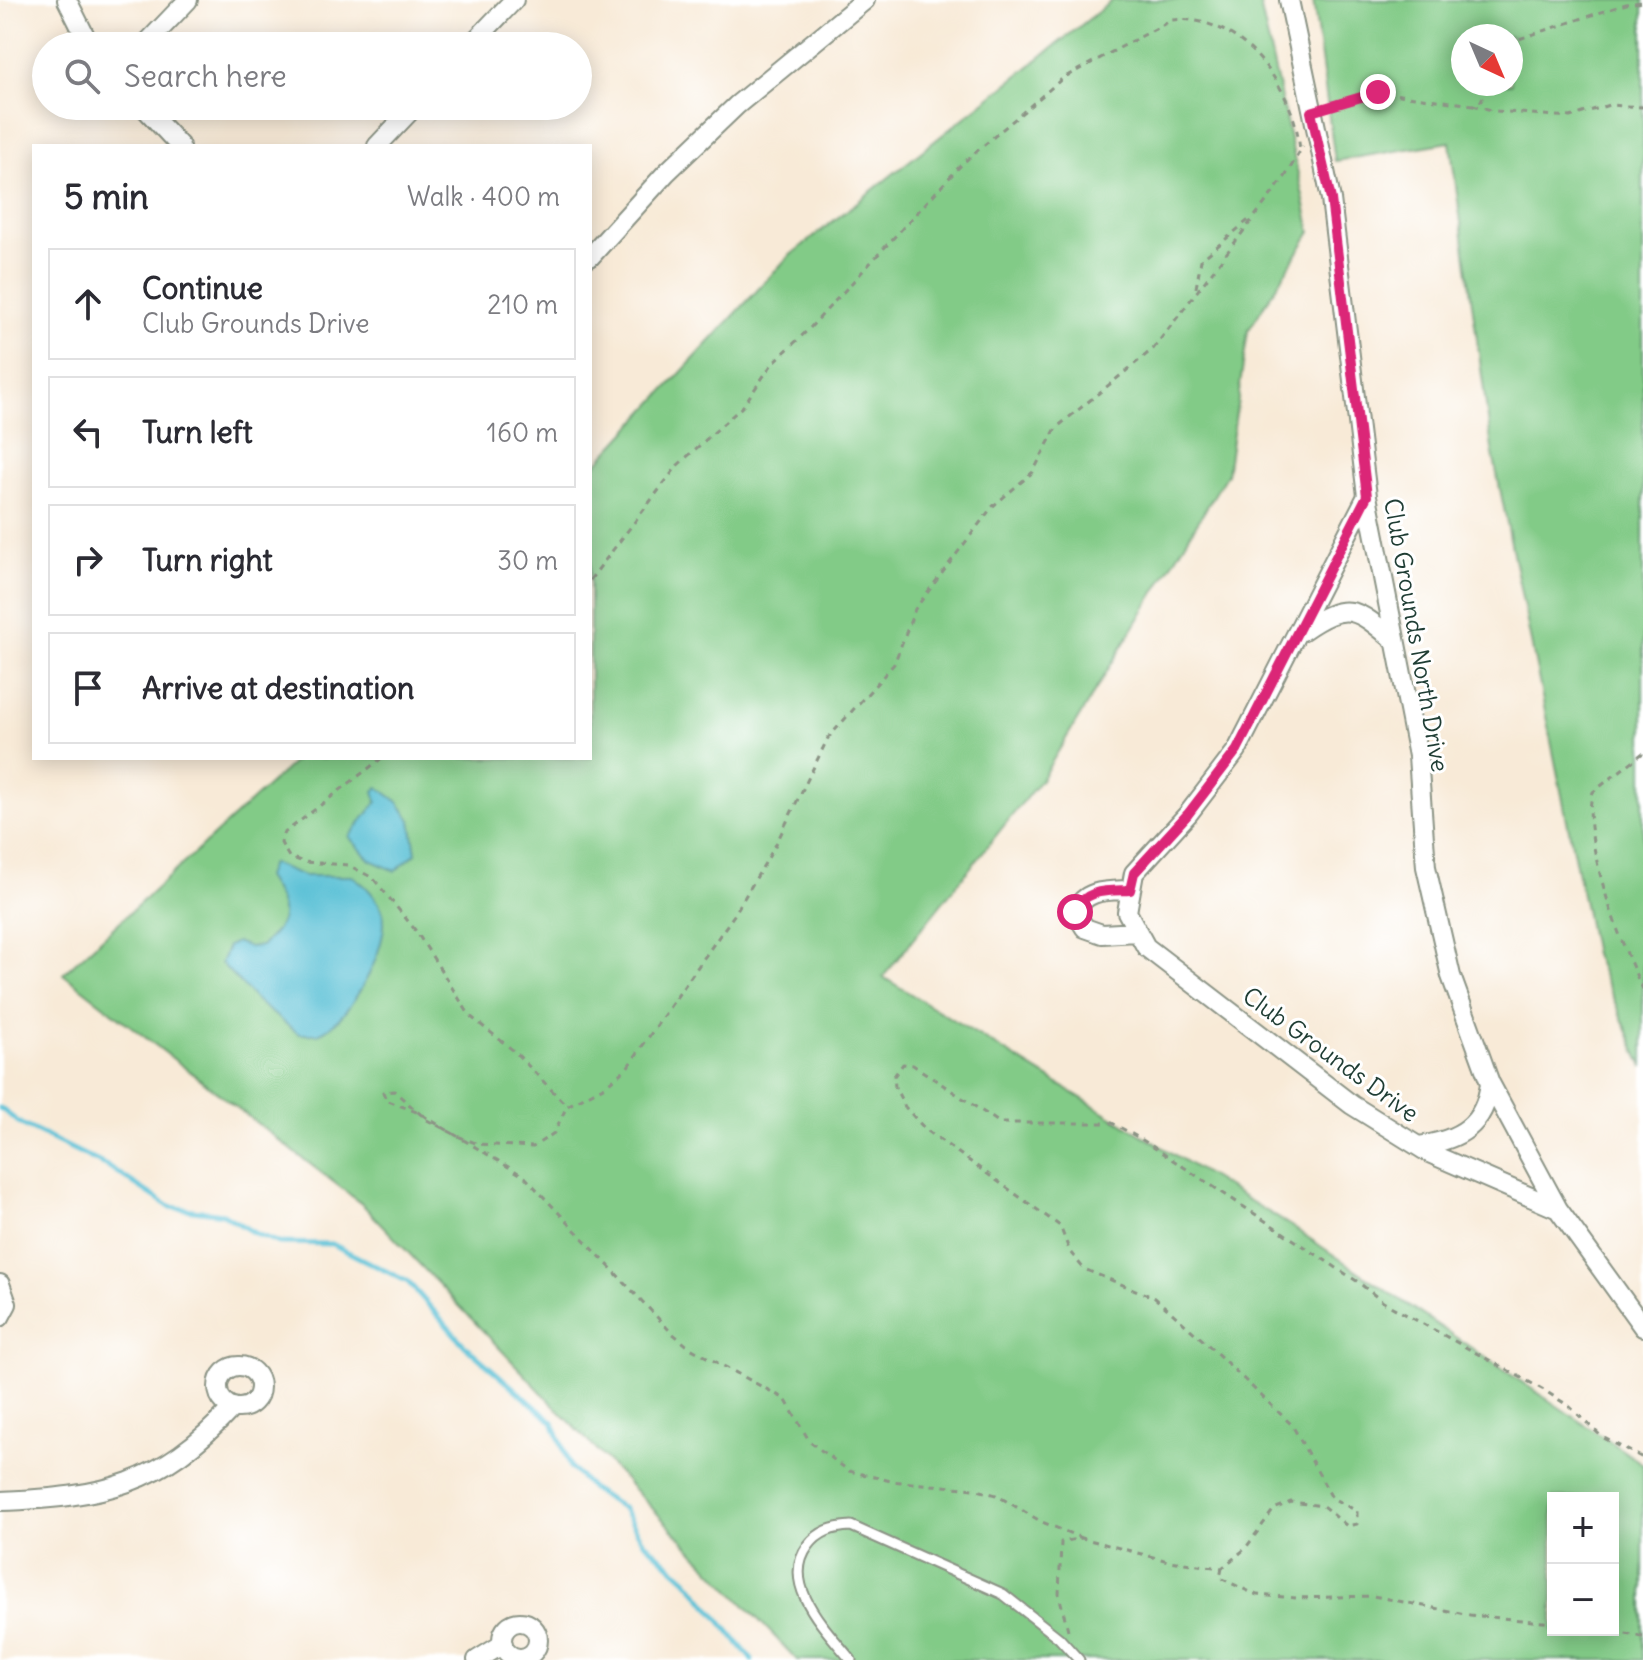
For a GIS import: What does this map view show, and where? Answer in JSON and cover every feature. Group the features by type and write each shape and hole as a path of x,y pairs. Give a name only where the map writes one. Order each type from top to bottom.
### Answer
{"street":[{"path":"67,0 83,32"},
{"path":"157,32 188,0"},
{"path":"483,32 514,0"},
{"path":"592,255 666,173 737,105 865,0"},
{"name":"Club Grounds North Drive","path":"1289,0 1331,199 1367,496 1418,756 1426,867 1451,976 1490,1083 1558,1209 1643,1327"},
{"path":"156,120 178,144"},
{"path":"379,144 402,120"},
{"path":"1130,890 1092,893 1079,901 1075,912 1085,928 1102,934 1137,932 1127,912 1134,873 1188,814 1237,750 1367,496"},
{"path":"1298,634 1324,616 1347,609 1366,617 1395,641"},
{"name":"Club Grounds Drive","path":"1137,932 1146,947 1352,1105 1419,1146 1558,1209"},
{"path":"1419,1146 1460,1136 1471,1128 1488,1102 1490,1083"},
{"path":"0,1284 7,1304 0,1317"},
{"path":"0,1501 42,1499 121,1487 166,1467 200,1442 233,1407"},
{"path":"477,1660 503,1644"}],"lane":[{"path":"851,1660 813,1610 799,1576 799,1562 817,1535 834,1527 851,1526 1003,1594 1059,1638 1079,1660"}],"path":[{"path":"1523,38 1626,4 1643,2"},
{"path":"592,578 627,537 670,475 743,406 772,364 809,329 963,163 1063,78 1172,20 1188,18 1207,22 1239,40 1275,77 1300,152"},
{"path":"1311,112 1378,92 1495,111 1570,117 1609,105 1643,107"},
{"path":"1473,105 1483,96"},
{"path":"460,1137 478,1144 533,1147 554,1133 567,1106 605,1086 639,1054 766,861 828,738 894,664 915,609 992,507 1033,472 1048,440 1063,421 1153,349 1196,289 1256,215 1306,141"},
{"path":"1196,289 1201,260 1256,215"},
{"path":"1643,753 1593,792 1589,815 1618,932 1643,989"},
{"path":"379,760 299,820 283,834 281,843 289,857 304,862 348,865 373,878 416,931 470,1016 514,1051 567,1106"},
{"path":"1547,1622 1470,1615 1373,1596 1296,1598 1257,1595 1220,1578 1222,1568 1245,1549 1274,1509 1291,1502 1323,1506 1347,1526 1357,1524 1357,1511 1332,1498 1292,1425 1205,1342 1155,1298 1084,1269 1070,1252 1060,1226 925,1129 905,1107 895,1087 894,1076 903,1064 913,1065 1000,1123 1112,1123 1221,1190 1383,1302 1542,1389 1569,1406 1602,1437 1643,1458"},
{"path":"419,1113 394,1091 383,1092 386,1100 419,1113 525,1177 671,1332 690,1348 785,1399 810,1442 827,1456 864,1476 974,1489 996,1495 1079,1539 1168,1561 1222,1568"},
{"path":"1069,1631 1059,1595 1061,1542 1079,1539"},
{"path":"1619,1633 1643,1637"}],"green space":[{"path":"1113,0 1259,0 1311,232 1248,331 1227,474 1042,778 883,977 1291,1226 1643,1464 1643,1660 797,1660 362,1204 63,974 296,760 592,760 592,469 788,257"},
{"path":"1313,0 1643,0 1643,1067 1594,954 1492,449 1450,142 1335,161"}],"water":[{"path":"378,787 398,802 411,820 416,853 395,871 370,860 349,837 377,802 374,791"},
{"path":"271,863 304,876 352,876 370,892 383,913 380,944 365,982 342,1016 318,1034 299,1034 259,1003 221,963 228,946 236,942 249,947 261,946 281,921 278,897 266,877"}],"waterway":[{"path":"0,1108 21,1124 109,1167 170,1207 223,1214 254,1233 279,1243 332,1244 408,1282 465,1346 553,1422 570,1467 593,1490 624,1509 643,1541 687,1580 752,1660"}],"route":[{"path":"1075,912 1079,901 1092,893 1130,890 1134,873 1188,814 1237,750 1367,496 1331,199 1311,112 1378,92"}]}
